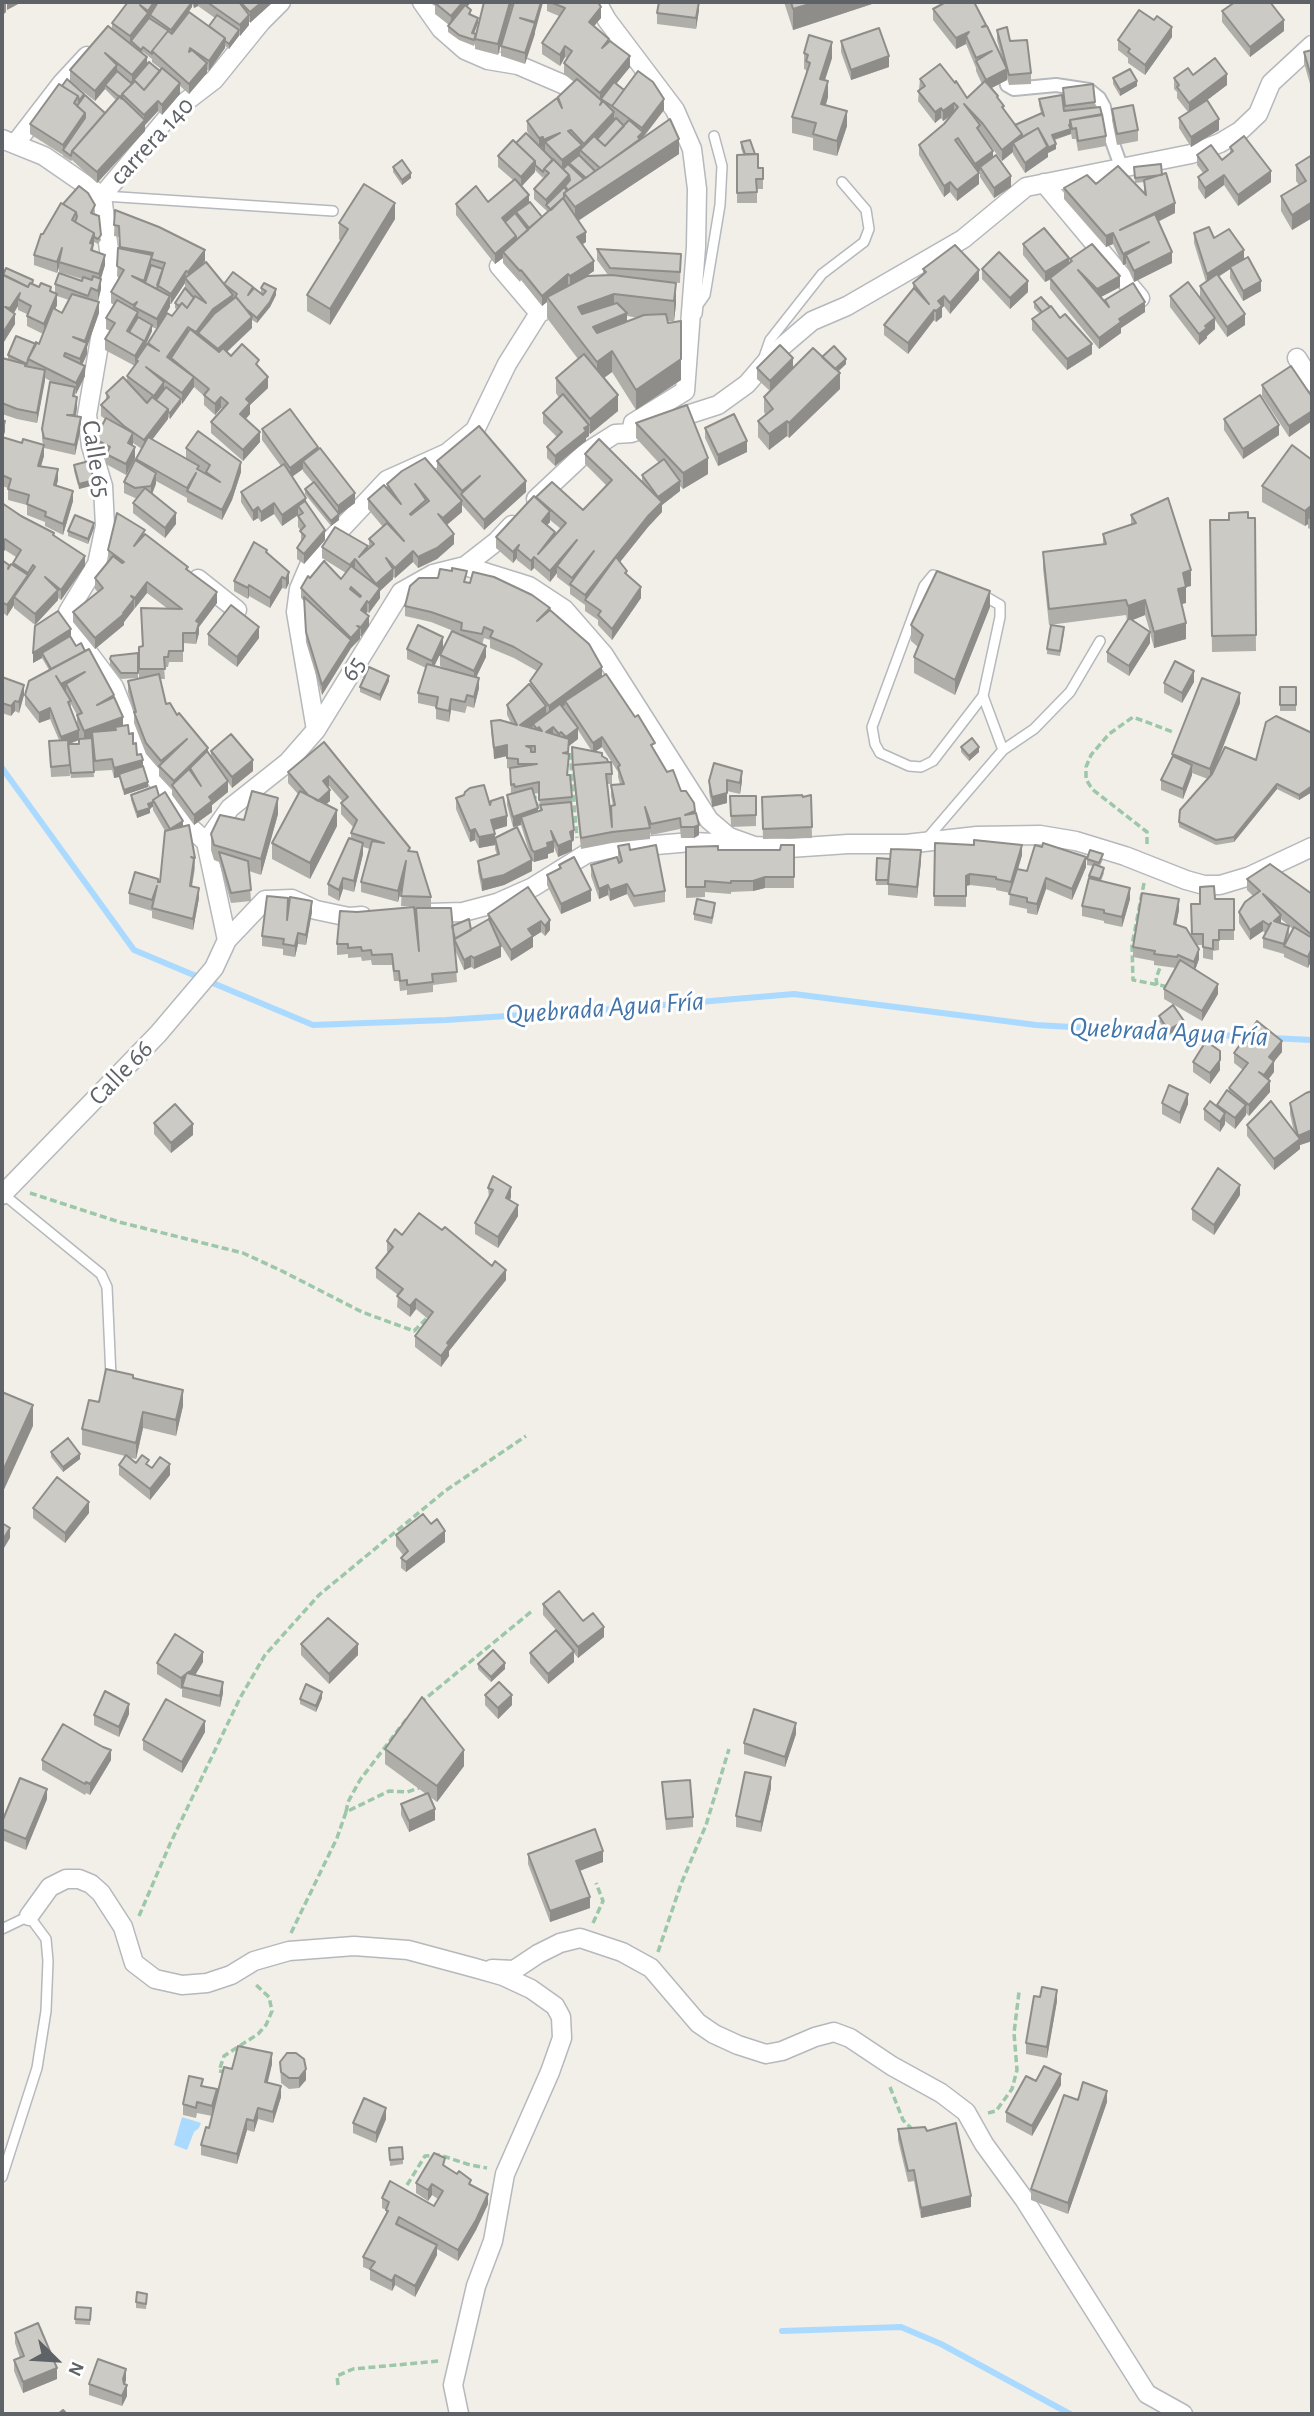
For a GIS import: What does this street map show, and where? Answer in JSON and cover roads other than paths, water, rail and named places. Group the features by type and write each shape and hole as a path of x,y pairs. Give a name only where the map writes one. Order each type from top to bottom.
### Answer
{"street":[{"name":"carrera 140","path":"8,141 44,156 102,196 172,112 214,79 281,2"},
{"path":"422,2 441,29 465,50 488,60 518,65 567,86"},
{"path":"597,2 607,20 675,110 692,149 697,189 696,247 686,292 685,391 634,423 631,433"},
{"path":"8,141 97,45"},
{"path":"465,566 497,541 543,492 585,453 615,434 631,433 718,405 747,384 771,356 811,321 847,306 964,239 1026,187 1191,154 1220,144 1240,131 1258,114 1270,83 1312,45"},
{"path":"997,54 1007,85 1014,89 1056,85 1089,90 1099,98 1122,169"},
{"path":"1044,183 1140,299"},
{"name":"Calle 65","path":"102,196 110,258 108,292 87,415 91,446 103,486 105,526 97,564 68,612 68,620 78,639 114,687 142,757 182,820 206,842"},
{"path":"499,266 539,313"},
{"path":"316,730 296,612 299,589 311,561 387,480 447,453 475,430 507,364 539,313 579,295"},
{"path":"1297,358 1312,382"},
{"path":"104,508 120,516"},
{"path":"76,551 97,564"},
{"path":"465,566 529,586 564,609 604,655 709,820 729,837 754,846"},
{"name":"65","path":"206,842 230,808 288,762 316,730 401,592 433,574 465,566"},
{"path":"184,568 237,610"},
{"path":"408,913 463,912 497,903 533,887 586,854 609,849 691,842 789,848 925,842 977,836 1040,835 1076,841 1204,885 1220,885 1250,876 1312,847"},
{"path":"206,842 227,940"},
{"name":"Calle 66","path":"5,1192 158,1034 214,968 227,940 265,900 292,899 316,910 349,917 385,914"},
{"path":"29,1916 50,1887 66,1879 79,1879 91,1884 101,1893 123,1927 134,1963 155,1979 182,1984 207,1983 240,1970 254,1961 285,1952 354,1946 408,1951 503,1976 531,1989 555,2006 561,2017 562,2038 505,2174 493,2241 476,2286 453,2385 459,2414"},
{"path":"475,1968 514,1970 560,1943 583,1940 622,1952 652,1968 698,2023 713,2034 752,2051 766,2054 782,2051 834,2032 850,2038 941,2093 966,2112 984,2144 1039,2222 1147,2394 1183,2414"}],"lane":[{"path":"685,391 698,306 705,295 720,205 722,166 714,136"},
{"path":"760,368 770,340 821,275 864,242 869,229 866,210 842,182"},
{"path":"102,196 333,211"},
{"path":"958,585 933,575 924,586 872,727 875,744 880,752 909,766 921,767 933,761 983,696 1000,618 1000,605 970,590"},
{"path":"925,842 1003,750 1034,729 1070,692 1100,641"},
{"path":"983,696 1003,750"},
{"path":"5,1192 100,1274 107,1287 111,1377"},
{"path":"2,1929 29,1916 46,1939 46,2011 37,2068 2,2177"}],"water":[{"path":"182,2117 201,2123 187,2150 174,2145"}],"waterway":[{"name":"Quebrada Agua Fría","path":"2,768 134,950 313,1025 446,1020 794,994 1036,1025 1254,1037"},
{"name":"Quebrada Agua Fría","path":"1272,1038 1312,1040"},
{"path":"782,2331 901,2327 941,2344 1070,2414"}]}
